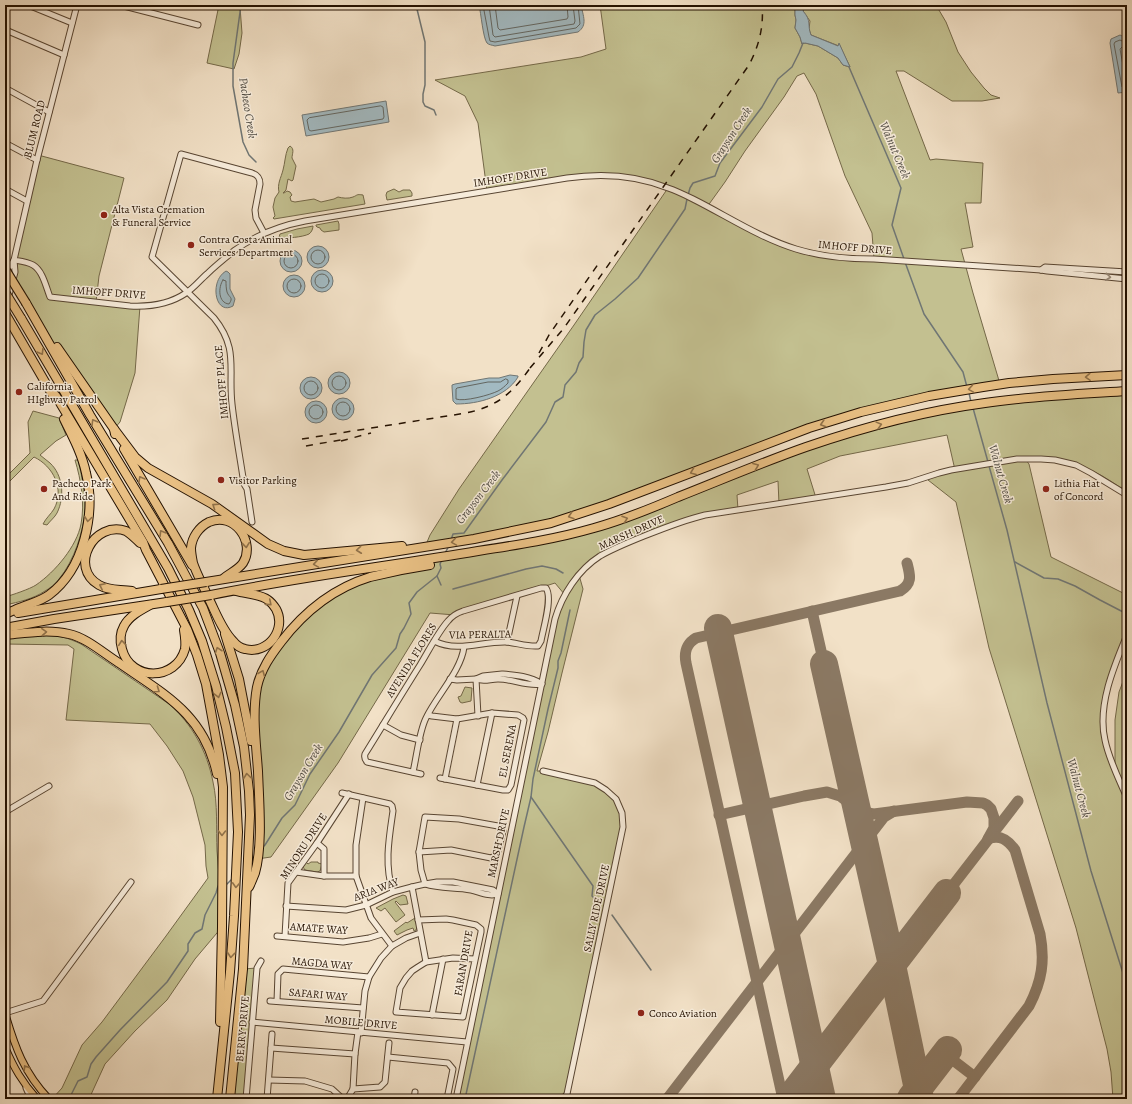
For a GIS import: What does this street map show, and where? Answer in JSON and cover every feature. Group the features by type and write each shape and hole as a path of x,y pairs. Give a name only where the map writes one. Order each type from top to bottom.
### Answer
{"highway":[{"path":"5,269 90,415 168,543 203,608 220,653 236,712 244,747 250,815 243,969 230,1099"},
{"path":"5,292 168,568 189,610 202,641 216,686 235,773 238,832 230,972 217,1099"},
{"path":"26,303 135,457 148,468 212,504 268,544 284,551 304,555 421,544 425,546"},
{"path":"5,311 50,390 80,453 90,494 89,520 84,543 69,574 59,587 48,596 33,604 21,607 5,615"},
{"path":"5,615 425,546 434,546 550,523 609,504 809,428 861,412 971,388 1053,379 1127,375"},
{"path":"50,390 56,396 143,542 180,618 187,629 206,684 219,755 223,788 220,1059"},
{"path":"5,628 211,595 275,583 413,565 522,548 533,542 566,536 636,515 742,471 809,446 883,424 933,412 1013,399 1127,391"},
{"path":"114,429 117,437 197,572"},
{"path":"220,580 240,567 244,562 247,548 242,531 228,521 218,520 203,526 196,533 192,540 191,550 193,562 222,624 232,640 239,646 246,649 256,650 264,647 275,637 280,623 274,606 268,600 233,590"},
{"path":"140,593 108,589 98,584 88,574 85,558 87,548 93,540 100,534 117,529 127,532 146,550"},
{"path":"247,891 255,874 259,840 260,802 254,718 255,703 258,685 268,658 292,627 313,608 333,594 363,580 413,565"},
{"path":"150,604 129,619 121,634 123,652 128,661 142,672 155,674 168,670 177,663 182,656 185,647 185,640 180,618"},
{"path":"222,624 239,679 250,732 260,802"},
{"path":"5,635 61,632 75,636 90,644 178,705 199,729 210,750 215,764 223,813"}],"main road":[{"path":"5,1013 12,1039 22,1062 38,1087 48,1099"},
{"path":"5,1047 13,1066 25,1085 37,1099"}],"street":[{"path":"28,5 72,23"},
{"name":"BLUM ROAD","path":"5,311 15,272 14,260 27,201 77,5"},
{"path":"120,5 198,25"},
{"path":"8,31 64,55"},
{"path":"5,88 49,112"},
{"path":"5,143 37,160"},
{"name":"IMHOFF PLACE","path":"252,522 247,489 244,484 232,403 231,360 228,342 222,329 214,318 152,257 181,154 252,173 258,176 260,184 255,205 255,213 264,233"},
{"name":"IMHOFF DRIVE","path":"14,260 33,265 38,269 50,297 140,306 167,303 188,292 222,260 235,250 264,233 282,226 305,220 583,176 599,175 629,177 653,182 671,188 759,234 796,249 819,256 1041,270 1127,278"},
{"path":"5,189 27,201"},
{"name":"BLUM ROAD","path":"5,284 8,270 14,260"},
{"name":"IMHOFF DRIVE","path":"1041,270 1045,267 1127,272"},
{"name":"MARSH DRIVE","path":"456,1099 555,620 558,609 565,595 588,565 612,549 670,525 705,515 886,487 908,483 939,473 1017,459 1055,460 1076,465 1127,495"},
{"name":"AVENIDA FLORES","path":"413,772 367,762 364,758 434,641 448,621 458,613 541,588 546,588"},
{"name":"VIA PERALTA","path":"434,641 447,646 464,647 481,643 507,642 536,646 540,644 548,603 549,592 546,588"},
{"path":"507,642 517,596"},
{"path":"1127,635 1111,675 1107,692 1103,727 1106,747 1127,798"},
{"path":"421,774 413,772 424,723 462,657 464,647"},
{"path":"450,679 476,679 483,676 502,674 530,678 542,684"},
{"path":"476,679 478,716"},
{"path":"477,785 492,713"},
{"name":"EL SERENA","path":"428,714 432,716 457,719 492,713 518,715 523,718 511,785 508,790 442,778 457,719"},
{"path":"383,725 401,735 420,740"},
{"name":"SALLY RIDE DRIVE","path":"543,771 595,783 606,790 616,799 622,812 623,827 567,1094 563,1099"},
{"path":"5,812 49,786"},
{"path":"342,793 390,804 393,808 388,854 389,872 394,892"},
{"name":"MINORU DRIVE","path":"285,936 288,883 317,843 349,794"},
{"path":"363,798 356,844 356,876 371,918 392,946"},
{"path":"419,852 451,850 491,858 497,855 503,832 498,826 458,819 425,818 419,852 424,884"},
{"path":"317,843 324,849 324,876"},
{"path":"296,872 324,876 356,876"},
{"path":"5,1013 43,1002 131,882"},
{"name":"ARIA WAY","path":"286,906 346,910 366,906 394,892 412,886 437,882 453,882 493,890 498,894"},
{"path":"412,886 426,962"},
{"name":"FARAN DRIVE","path":"418,920 446,919 480,926 481,932 463,1017 432,1015"},
{"path":"347,1099 353,1089 355,1054 360,1032 365,992 369,977 381,958 392,946 406,938 420,933"},
{"name":"AMATE WAY","path":"277,936 342,942 369,938 382,934"},
{"path":"443,960 432,1015 396,1012 400,988 412,971 426,962 443,960 460,958 475,960"},
{"name":"BERRY DRIVE","path":"246,1099 257,968 261,961"},
{"name":"MAGDA WAY","path":"277,1001 278,974 283,969 369,977"},
{"name":"SAFARI WAY","path":"270,1001 363,1008"},
{"name":"MOBILE DRIVE","path":"252,1022 467,1042"},
{"path":"267,1099 272,1034"},
{"path":"353,1089 380,1087 385,1082 389,1043"},
{"path":"271,1048 355,1054"},
{"path":"388,1057 448,1063 453,1069 447,1099"},
{"path":"269,1080 305,1081 332,1089 343,1099"},
{"path":"25,1085 31,1099"},
{"path":"414,1099 415,1092"}],"shaded area":[{"path":"219,5 241,5 242,33 239,54 234,69 207,63"},
{"path":"600,5 795,5 795,28 802,44 805,43 818,46 838,58 843,65 850,67 839,44 839,46 811,35 809,29 810,21 803,11 806,5 936,5 946,22 958,52 971,72 991,95 1000,98 982,101 952,101 904,71 896,71 930,160 936,159 983,163 981,203 965,203 973,247 961,249 1000,384 861,412 551,523 425,547 430,535 459,489 668,188 661,185 599,175 487,191 478,123 465,96 435,80 581,57 606,49","holes":["804,73 816,94 845,176 872,233 874,259 819,256 759,233 707,207 797,76"]},
{"path":"290,146 293,152 292,158 296,166 293,180 288,179 286,190 283,193 287,191 290,192 292,195 290,197 291,201 295,202 314,199 321,202 338,197 349,198 357,195 363,195 365,204 274,219 273,218 275,216 273,207 275,198 279,192 279,184 287,151"},
{"path":"38,155 124,178 99,276 96,302 140,306 135,373 120,422 114,429 26,303 13,281 14,260"},
{"path":"394,189 399,192 403,190 410,190 412,196 387,200 387,192"},
{"path":"338,221 339,230 324,232 316,226 316,225"},
{"path":"313,226 311,232 306,235 290,238 279,237 280,234"},
{"path":"1127,391 1127,491 1097,473 1076,465 1025,459 1029,464 1051,557 1127,595 1127,608 1123,617 1127,619 1127,635 1111,675 1103,727 1115,767 1115,720 1119,692 1127,671 1127,1099 1113,1099 1111,1072 1107,1049 1076,928 989,648 956,502 928,480 939,473 955,470 947,435 840,456 807,469 816,498 779,504 778,481 737,495 738,510 705,515 612,549 579,575 583,589 537,771 543,771 595,783 616,799 623,827 567,1094 563,1099 456,1099 555,619 565,595 555,583 455,615 430,613 338,763 271,857 257,859 255,703 268,658 313,608 397,565 612,523 827,440 953,408"},
{"path":"33,411 59,418 66,435 56,441 40,455 49,462 58,474 62,493 60,507 47,525 43,524 54,509 57,501 58,486 52,472 47,466 34,457 5,486 6,477 30,453 28,422"},
{"path":"75,460 78,460 81,472 85,508 83,526 74,555 64,572 51,587 31,598 5,605 5,597 33,587 43,580 58,566 75,541 81,524 83,508 81,484"},
{"path":"45,635 63,637 81,644 169,704 185,720 203,749 215,790 216,799 217,851 222,927 195,959 167,1000 135,1031 105,1064 89,1099 52,1099 62,1088 82,1045 102,1022 208,878 205,845 193,797 183,771 167,746 150,724 66,720 74,649 68,645 5,644 5,638"},
{"path":"465,687 472,688 471,701 462,703 458,697 461,696"},
{"path":"306,862 308,864 311,862 318,862 322,864 320,871 305,870 303,867"},
{"path":"403,895 406,896 408,904 400,905 396,901 395,902 405,915 396,922 385,908 381,911 376,908 393,899"},
{"path":"415,918 417,927 416,930 414,931 413,928 397,935 394,931 406,922 407,923"},
{"path":"257,968 246,1099 230,1099 243,969"}],"water":[{"path":"479,5 581,5 584,23 578,32 495,46 487,43 483,31"},
{"path":"795,5 806,5 803,11 808,20 811,35 838,46 839,43 850,67 843,65 838,58 818,46 805,43 802,44 795,28"},
{"path":"1120,35 1124,36 1125,38 1128,64 1127,92 1118,93 1110,43 1111,39"},
{"path":"386,101 389,122 306,136 302,115"},
{"path":"318,246 326,249 329,257 326,265 318,268 310,265 307,257 310,249"},
{"path":"291,250 299,253 302,261 299,269 291,272 283,269 280,261 283,253"},
{"path":"322,270 330,273 333,281 330,289 322,292 314,289 311,281 314,273"},
{"path":"226,271 230,274 230,289 235,299 233,306 227,308 218,302 216,296 217,282"},
{"path":"294,275 302,278 305,286 302,294 294,297 286,294 283,286 286,278"},
{"path":"339,372 347,375 350,383 347,391 339,394 331,391 328,383 331,375"},
{"path":"510,375 518,377 506,390 491,398 464,404 456,404 453,401 452,385"},
{"path":"311,377 315,378 321,384 321,392 315,398 311,399 307,398 301,392 300,388 301,384 307,378"},
{"path":"343,398 351,401 354,409 351,417 343,420 335,417 332,409 335,401"},
{"path":"316,401 324,404 327,412 324,420 316,423 308,420 305,412 308,404"}],"waterway":[{"name":"Pacheco Creek","path":"241,5 233,63 233,86 243,142 249,155 256,162"},
{"path":"416,5 425,42 425,85 423,102 425,106 434,110 436,115"},
{"name":"Grayson Creek","path":"688,195 693,183 715,176 720,163 762,107 778,79 792,67 803,43"},
{"name":"Walnut Creek","path":"849,67 901,188 892,225 904,259"},
{"name":"Grayson Creek","path":"451,540 453,534 464,533 546,422 555,402 563,397 565,385 576,372 583,357 586,330 595,315 638,278 685,209 687,199"},
{"name":"Walnut Creek","path":"905,262 924,314 963,372 967,387"},
{"name":"Walnut Creek","path":"969,393 971,402"},
{"name":"Walnut Creek","path":"973,408 988,462"},
{"name":"Walnut Creek","path":"989,466 1007,530 1047,703 1091,871 1127,986"},
{"name":"Grayson Creek","path":"445,553 449,546"},
{"name":"Grayson Creek","path":"262,848 282,818 295,805 310,774 339,732 372,675 396,648 400,634 411,614 409,603 417,592 437,576 441,568 440,564 442,560"},
{"path":"1015,562 1044,578 1058,579 1075,586 1127,614"},
{"path":"453,589 542,566 556,569 563,573"},
{"path":"437,576 441,585"},
{"path":"465,1099 570,610"},
{"path":"531,797 593,886 592,896 596,900"},
{"name":"Grayson Creek","path":"226,885 233,878"},
{"name":"Grayson Creek","path":"69,1099 78,1081 87,1077 91,1064 96,1057 167,982 188,951 188,944 195,933 202,929 205,915 218,886 220,886"},
{"path":"612,915 651,970"}],"taxiway":[{"path":"783,1099 686,663 686,649 696,638 900,591 909,582 910,575 907,563"},
{"path":"812,611 824,664"},
{"path":"719,815 827,792 840,796 849,803 859,822"},
{"path":"854,798 861,809 874,814 967,802 983,803 991,809 994,818 994,828 988,839"},
{"path":"947,893 1018,801"},
{"path":"667,1099 884,817 894,811"},
{"path":"958,1099 1029,1006 1037,988 1041,971 1042,953 1040,934 1015,850 1010,843 1003,839 996,837 988,839"},
{"path":"945,1054 975,1077"}],"runway":[{"path":"718,628 822,1099"},
{"path":"824,664 892,965 920,1099"},
{"path":"789,1099 947,893"},
{"path":"911,1098 948,1050"}],"railway":[{"path":"530,368 564,328 749,65 756,51 760,36 762,5"},
{"path":"539,353 549,335 601,260"},
{"path":"302,439 478,410 497,402 505,396 512,390 533,364"},
{"path":"341,441 371,433"},
{"path":"306,446 346,439"}],"place":[{"name":"Alta Vista Cremation & Funeral Service","path":"104,215"},
{"name":"Contra Costa Animal Services Department","path":"191,245"},
{"name":"California HIghway Patrol","path":"19,392"},
{"name":"Visitor Parking","path":"221,480"},
{"name":"Pacheco Park And Ride","path":"44,489"},
{"name":"Lithia Fiat of Concord","path":"1046,489"},
{"name":"Conco Aviation","path":"641,1013"}]}
